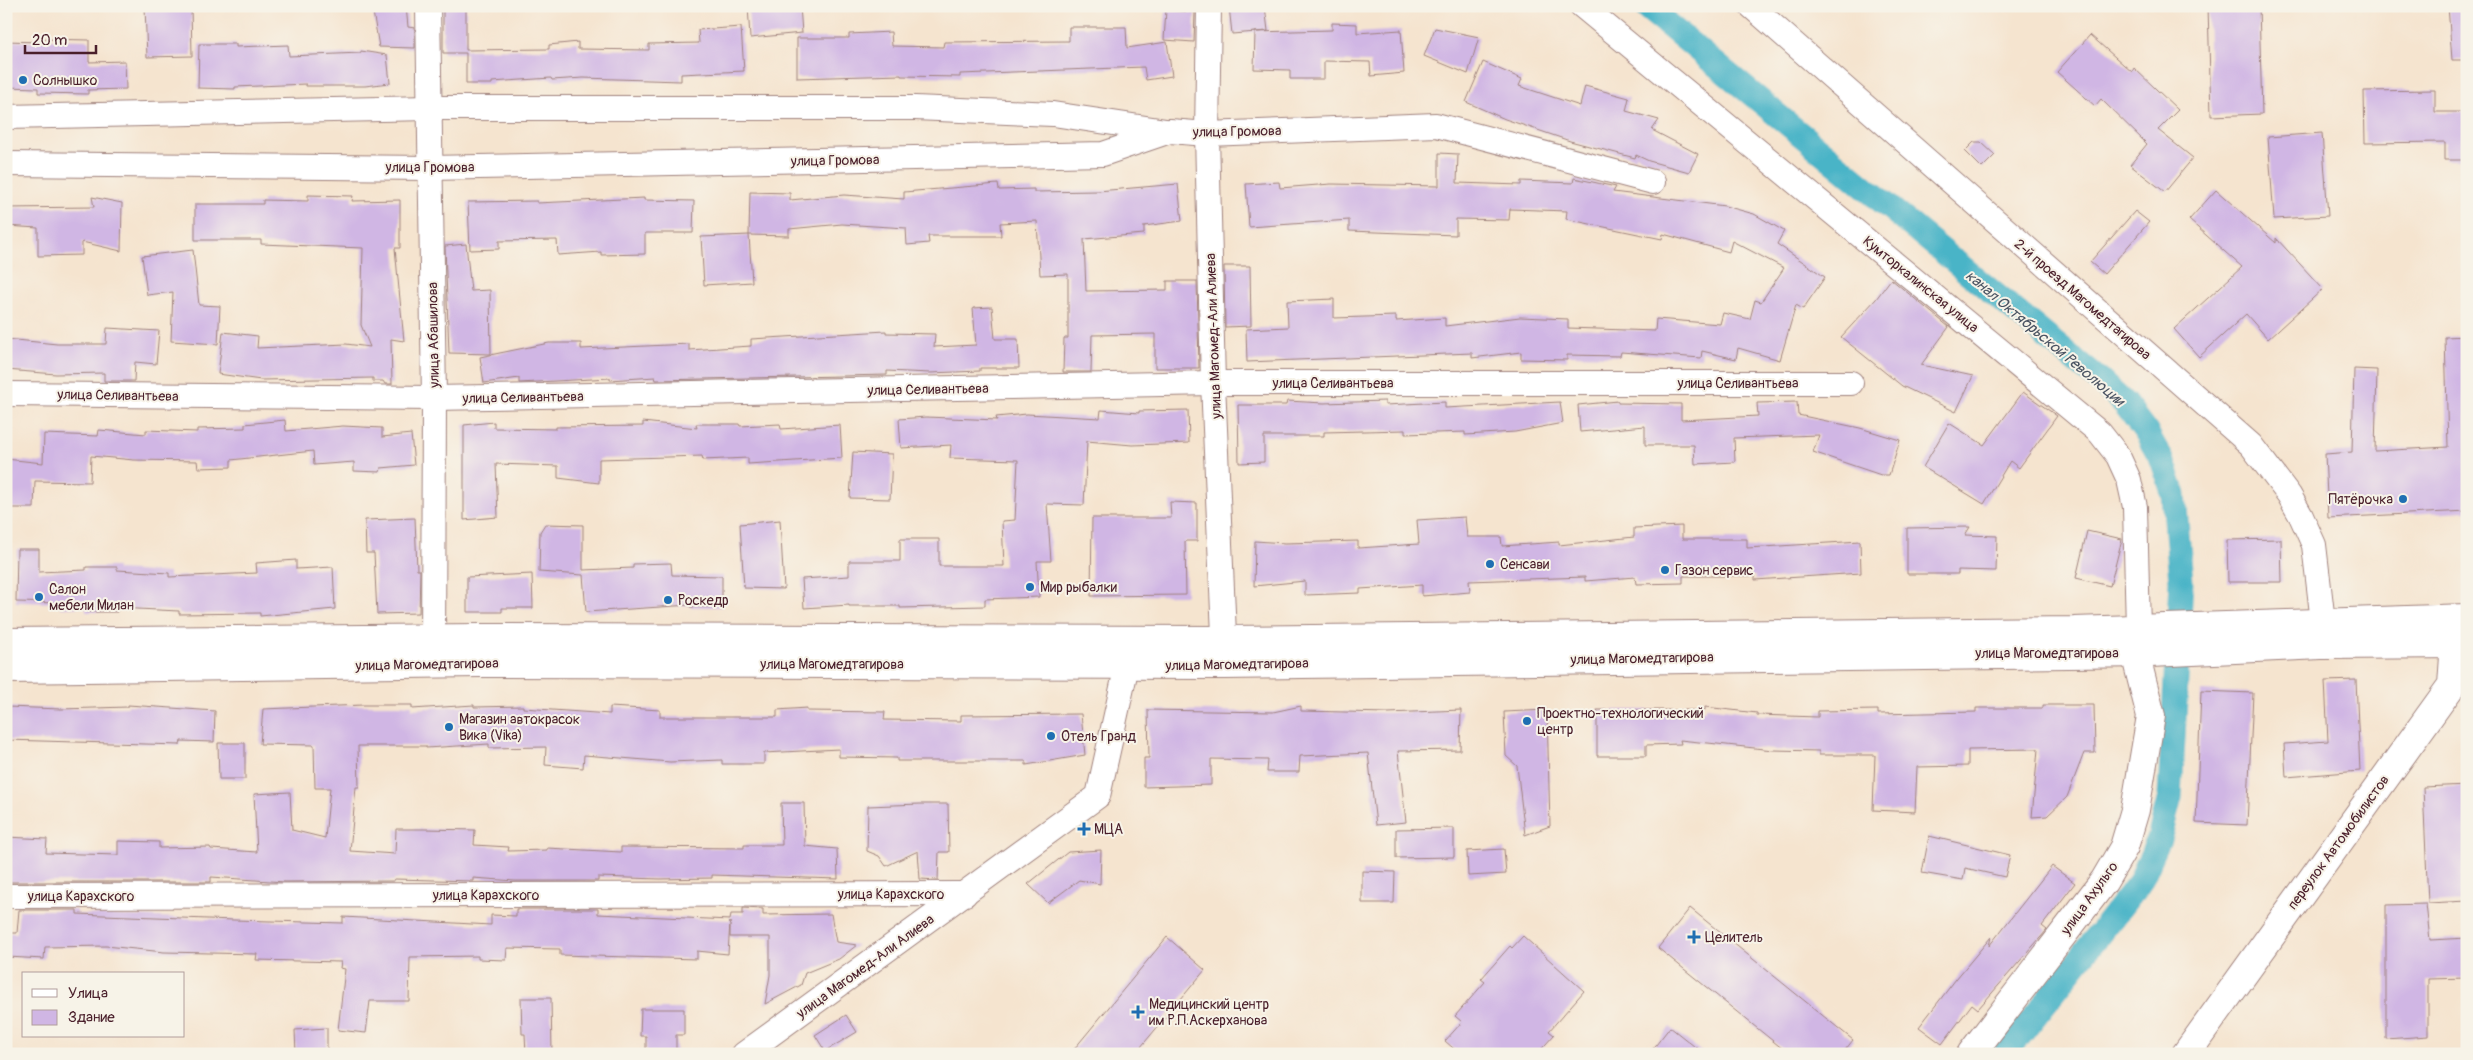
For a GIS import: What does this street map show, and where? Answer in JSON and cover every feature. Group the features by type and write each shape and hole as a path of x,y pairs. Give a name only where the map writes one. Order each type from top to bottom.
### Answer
{"main road":[{"name":"улица Магомедтагирова","path":"6,642 433,651 1226,652 2144,641 2322,634 2461,632"},
{"name":"переулок Автомобилистов","path":"2186,1054 2452,685 2461,632"},
{"name":"улица Ахульго","path":"1971,1054 2115,865 2124,847 2135,810 2151,716 2144,641"},
{"name":"улица Магомедтагирова","path":"6,669 433,651"}],"street":[{"name":"улица Абашилова","path":"428,6 434,398 433,651"},
{"name":"улица Магомед-Али Алиева","path":"1209,6 1208,134 1213,383 1226,652"},
{"name":"Кумторкалинская улица","path":"1582,6 2100,433 2122,464 2129,480 2135,507 2144,641"},
{"name":"2-й проезд Магомедтагирова","path":"1751,6 2251,445 2288,495 2301,516 2314,545 2322,634"},
{"path":"6,117 430,108 915,108 1053,114 1170,131"},
{"name":"улица Громова","path":"6,164 430,168 1103,154 1170,131 1208,134 1436,125 1653,182"},
{"name":"улица Селивантьева","path":"6,394 434,398 1213,383 1851,382"},
{"name":"улица Магомед-Али Алиева","path":"744,1054 1098,796 1128,652"},
{"name":"улица Карахского","path":"6,896 965,894"}],"building":[{"path":"191,6 192,56 147,57 145,7"},
{"path":"372,6 406,6 408,27 415,28 415,48 379,47"},
{"path":"443,6 466,6 466,50 549,49 549,45 578,42 578,49 649,50 649,44 699,43 698,30 741,27 744,71 681,74 681,81 583,78 552,80 551,78 492,82 492,84 466,84 466,53 443,53"},
{"path":"748,6 800,6 802,33 750,38"},
{"path":"1229,6 1265,6 1268,31 1232,34"},
{"path":"2208,6 2259,6 2262,114 2211,116"},
{"path":"2448,6 2467,6 2467,60 2452,60"},
{"path":"1166,10 1195,12 1194,42 1164,40"},
{"path":"1332,23 1357,24 1357,33 1401,30 1404,73 1371,76 1370,62 1324,61 1324,79 1290,79 1290,70 1254,69 1255,32 1332,30"},
{"path":"1069,27 1126,27 1127,48 1167,42 1172,76 1146,80 1144,67 960,74 960,77 901,75 797,78 797,38 849,38 849,34 891,32 892,46 943,47 944,42 1069,41"},
{"path":"1435,28 1479,37 1468,74 1424,56"},
{"path":"2090,35 2132,72 2134,68 2178,110 2158,130 2193,158 2165,192 2130,165 2147,144 2101,99 2095,106 2057,72"},
{"path":"39,39 89,40 89,62 125,61 126,89 88,90 88,94 38,93 38,88 6,87 6,41 39,42"},
{"path":"199,44 236,44 236,47 288,45 289,56 361,53 361,51 387,55 390,83 365,86 306,86 306,84 235,87 235,89 198,88"},
{"path":"1483,62 1522,79 1519,86 1580,106 1585,86 1629,98 1626,111 1659,120 1652,130 1698,154 1689,172 1649,161 1636,155 1635,158 1570,141 1505,119 1466,102"},
{"path":"2435,90 2435,112 2467,112 2467,160 2445,160 2445,142 2365,143 2364,91"},
{"path":"2322,133 2328,216 2274,219 2268,137"},
{"path":"1974,142 1981,142 1995,155 1982,168 1965,151"},
{"path":"1439,153 1458,154 1457,183 1521,185 1521,181 1573,183 1574,178 1616,187 1613,192 1725,206 1754,214 1784,231 1777,244 1825,277 1803,309 1796,305 1780,360 1738,348 1736,359 1702,351 1701,358 1621,352 1620,356 1567,355 1567,360 1521,359 1521,352 1472,358 1472,353 1247,362 1246,329 1288,327 1287,301 1334,299 1334,318 1396,316 1396,321 1445,318 1445,326 1520,317 1568,319 1568,328 1655,331 1656,319 1720,324 1723,313 1750,319 1755,300 1761,302 1784,268 1732,241 1729,252 1663,234 1662,239 1566,219 1567,211 1510,209 1509,220 1456,219 1456,235 1349,231 1349,220 1249,227 1246,184 1279,182 1280,188 1331,184 1439,186"},
{"path":"998,184 999,190 1034,189 1034,192 1098,191 1178,184 1182,221 1144,226 1144,234 1084,239 1086,291 1167,290 1167,281 1197,281 1199,368 1155,368 1155,334 1092,335 1091,372 1063,372 1064,338 1068,338 1068,274 1040,275 1037,221 1000,223 1001,236 928,236 929,243 907,245 906,228 842,224 789,229 789,236 749,235 750,192 790,193 790,200 844,195 904,199 904,192"},
{"path":"2216,190 2276,243 2276,238 2323,289 2268,339 2246,314 2199,357 2174,329 2242,267 2189,220"},
{"path":"308,195 353,196 352,201 400,200 400,248 395,248 404,341 391,339 392,384 385,384 383,381 373,381 373,378 261,380 218,374 223,332 258,336 257,348 346,344 370,347 361,325 363,248 261,244 261,240 195,240 195,204 263,204 263,200 308,201"},
{"path":"92,197 122,203 121,251 82,242 82,255 38,256 38,228 6,226 6,208 94,207"},
{"path":"644,198 644,200 694,201 693,233 645,233 645,254 601,255 601,252 558,255 557,240 499,241 499,249 470,250 468,202 537,201 537,203"},
{"path":"2135,211 2149,222 2104,274 2090,262"},
{"path":"749,235 752,282 704,285 701,237"},
{"path":"466,244 471,291 490,290 491,354 449,353 445,246"},
{"path":"193,250 199,305 220,306 218,344 171,341 173,292 147,295 142,256"},
{"path":"1224,266 1250,266 1251,326 1225,327"},
{"path":"1891,279 1949,327 1921,365 1973,376 1956,412 1902,386 1841,337 1876,299"},
{"path":"992,307 995,339 1018,339 1019,368 980,368 980,371 930,373 887,371 887,375 656,380 655,377 519,383 519,378 484,383 480,357 549,343 581,343 581,349 689,344 689,350 751,346 751,339 886,331 886,333 935,334 934,347 976,345 973,308"},
{"path":"107,328 159,331 156,364 135,362 134,381 104,381 104,373 56,374 6,370 6,339 57,344 106,344"},
{"path":"2467,336 2467,511 2328,518 2325,454 2352,452 2354,369 2377,370 2375,451 2448,447 2445,337"},
{"path":"2023,392 2057,416 2019,468 2010,461 1984,504 1923,467 1949,423 1984,445"},
{"path":"1287,401 1324,403 1385,401 1385,405 1445,402 1445,408 1560,402 1563,423 1515,432 1465,435 1465,432 1405,434 1405,430 1324,432 1324,436 1264,436 1264,462 1239,463 1238,405 1286,405"},
{"path":"1618,401 1618,403 1681,404 1681,420 1758,416 1757,403 1797,402 1798,415 1860,428 1900,440 1889,475 1881,475 1813,452 1819,435 1734,438 1735,462 1695,464 1694,445 1645,445 1645,426 1580,432 1578,405"},
{"path":"1101,410 1139,413 1139,411 1188,410 1189,443 1132,445 1087,441 1084,505 1047,504 1051,561 1037,561 1039,597 985,599 985,606 900,608 900,606 849,605 804,608 802,579 849,576 849,561 900,561 900,539 939,539 939,566 1004,566 1002,521 1015,520 1018,460 950,458 951,445 901,448 899,419 926,417 997,420 996,417 1027,414 1100,418"},
{"path":"285,420 286,431 343,426 382,428 382,437 411,434 414,465 381,468 380,472 354,471 354,462 314,465 313,451 231,460 231,467 198,468 197,461 134,460 91,456 90,482 35,481 34,508 6,508 6,459 43,463 44,434 98,436 99,430 146,434 146,430 197,432 197,429 245,428 245,424"},
{"path":"494,422 494,428 556,429 556,427 643,426 643,422 697,428 696,424 739,424 740,426 780,424 781,429 840,425 842,458 748,464 748,458 703,460 702,456 599,459 599,483 558,478 558,466 496,464 498,517 464,520 464,425"},
{"path":"853,452 892,454 890,499 850,498"},
{"path":"1170,502 1197,503 1197,541 1185,541 1186,595 1091,596 1092,518 1171,518"},
{"path":"1465,517 1467,537 1501,537 1502,546 1559,542 1559,545 1634,537 1634,528 1682,526 1682,539 1747,539 1747,548 1860,541 1861,573 1755,580 1755,576 1683,576 1683,583 1636,584 1635,577 1585,581 1585,577 1469,581 1470,592 1422,596 1422,585 1360,589 1360,593 1305,595 1305,581 1254,586 1255,541 1285,543 1358,541 1358,548 1419,544 1417,520"},
{"path":"415,518 417,570 420,570 419,613 377,614 374,553 366,553 365,520"},
{"path":"780,520 784,589 744,588 740,524"},
{"path":"545,524 583,525 583,570 633,568 633,564 671,563 672,575 722,576 722,607 690,607 690,605 586,612 583,575 539,572 540,532"},
{"path":"1970,527 1965,535 1997,536 1996,571 1958,570 1958,574 1907,574 1907,528"},
{"path":"2087,531 2122,539 2110,586 2076,578"},
{"path":"2281,539 2282,582 2228,582 2227,540"},
{"path":"17,549 39,549 39,572 86,570 86,567 117,567 117,570 169,573 169,577 257,573 256,563 296,560 296,569 333,567 335,609 260,616 260,613 179,614 179,611 117,608 117,612 86,612 86,607 60,608 60,603 16,602"},
{"path":"532,574 533,608 502,608 502,612 467,612 467,577"},
{"path":"2356,680 2360,771 2286,777 2284,744 2328,741 2325,681"},
{"path":"2201,691 2253,693 2247,825 2196,823"},
{"path":"128,705 215,711 214,742 181,741 180,745 6,740 7,707 61,709 128,707"},
{"path":"412,705 412,709 474,705 474,707 523,706 523,708 610,714 610,707 660,710 660,717 777,717 777,710 807,708 807,711 885,712 884,720 961,721 961,715 1081,714 1085,755 1026,765 1026,761 897,761 897,758 839,757 839,749 764,753 764,764 722,764 722,760 670,762 584,755 583,768 545,765 546,747 489,748 489,744 426,748 426,746 358,746 359,787 356,787 350,851 395,854 396,829 475,830 474,845 509,847 508,851 547,850 547,848 621,852 621,847 744,848 744,845 782,845 781,803 804,803 805,846 837,849 838,879 712,875 712,878 660,879 598,877 598,881 515,881 473,878 473,881 394,879 394,881 285,882 211,877 211,882 6,882 6,837 47,839 46,853 118,855 118,841 159,842 159,848 210,847 211,849 257,852 254,794 290,792 292,830 325,838 330,788 315,788 314,745 260,744 263,709"},
{"path":"2043,705 2094,705 2095,753 2084,753 2067,797 2047,816 2032,817 2038,749 1968,750 1968,766 1917,767 1915,812 1873,810 1875,755 1819,755 1819,751 1773,750 1680,740 1681,744 1646,745 1646,756 1597,756 1597,710 1705,710 1705,707 1757,713 1757,715 1818,717 1818,711 1878,710 1878,714 1976,712 1976,708 2043,708"},
{"path":"1301,706 1301,711 1388,713 1461,710 1460,750 1398,751 1406,822 1376,825 1368,753 1300,756 1299,772 1267,772 1268,760 1211,759 1211,785 1144,787 1144,758 1149,758 1148,710 1273,712"},
{"path":"1547,710 1550,826 1525,835 1517,766 1506,756 1504,712"},
{"path":"218,743 245,743 245,779 219,779"},
{"path":"2467,785 2467,901 2428,903 2423,787"},
{"path":"948,804 949,852 939,852 938,880 920,879 918,851 886,866 879,856 867,851 868,806"},
{"path":"1454,828 1454,857 1396,858 1396,829"},
{"path":"1929,836 2010,855 2005,877 1965,868 1963,880 1922,873"},
{"path":"1504,849 1506,874 1468,876 1467,851"},
{"path":"1101,850 1100,884 1079,880 1048,903 1028,884 1068,852"},
{"path":"2052,866 2075,883 2042,926 2047,930 1978,1009 1972,1004 1942,1044 1919,1027 1991,937 1989,946"},
{"path":"1362,871 1395,872 1394,903 1362,903"},
{"path":"2426,904 2430,940 2467,938 2467,978 2428,979 2428,1036 2386,1039 2386,905"},
{"path":"743,908 763,909 763,915 831,914 836,942 857,945 839,959 805,973 801,985 765,1004 770,975 770,937 730,937 730,922 728,954 697,951 697,959 560,955 560,949 507,948 506,960 478,959 478,956 410,957 409,1001 370,1001 366,1033 338,1030 345,969 340,968 341,962 256,960 257,954 164,952 106,946 45,947 44,959 7,957 9,933 17,933 19,910 77,910 77,914 343,923 343,917 491,925 491,915 516,916 516,909 598,909 598,914 730,920 731,914 743,914"},
{"path":"1690,908 1853,1040 1842,1054 1789,1054 1658,948"},
{"path":"1523,936 1584,991 1549,1031 1554,1035 1537,1054 1460,1054 1445,1041 1462,1022 1455,1016 1485,982 1481,979 1510,946 1512,948"},
{"name":"Медицинский центр им Р.П.Аскерханова","path":"1167,937 1205,970 1135,1054 1070,1054"},
{"path":"521,998 551,998 552,1054 526,1054 525,1034 522,1034"},
{"path":"641,1009 684,1009 684,1035 676,1035 676,1054 646,1054 646,1036 640,1036"},
{"path":"846,1015 857,1032 825,1051 815,1035"},
{"path":"1670,1027 1704,1054 1649,1054"},
{"path":"327,1028 327,1054 296,1054 295,1030"}],"waterway":[{"name":"канал Октябрьской Революции","path":"1645,6 2100,381 2125,404 2146,432 2163,462 2174,495 2181,581 2170,797 2159,839 2140,882 2005,1054"}],"place":[{"name":"Солнышко","path":"23,80"},
{"name":"Пятёрочка","path":"2403,499"},
{"name":"Сенсави","path":"1490,564"},
{"name":"Газон сервис","path":"1665,570"},
{"name":"Мир рыбалки","path":"1030,587"},
{"name":"Салон мебели Милан","path":"39,597"},
{"name":"Роскедр","path":"668,600"},
{"name":"Проектно-технологический центр","path":"1527,721"},
{"name":"Магазин автокрасок Вика (Vika)","path":"449,727"},
{"name":"Отель Гранд","path":"1051,736"},
{"name":"МЦА","path":"1084,829"},
{"name":"Целитель","path":"1694,937"},
{"name":"Медицинский центр им Р.П.Аскерханова","path":"1138,1012"}]}
